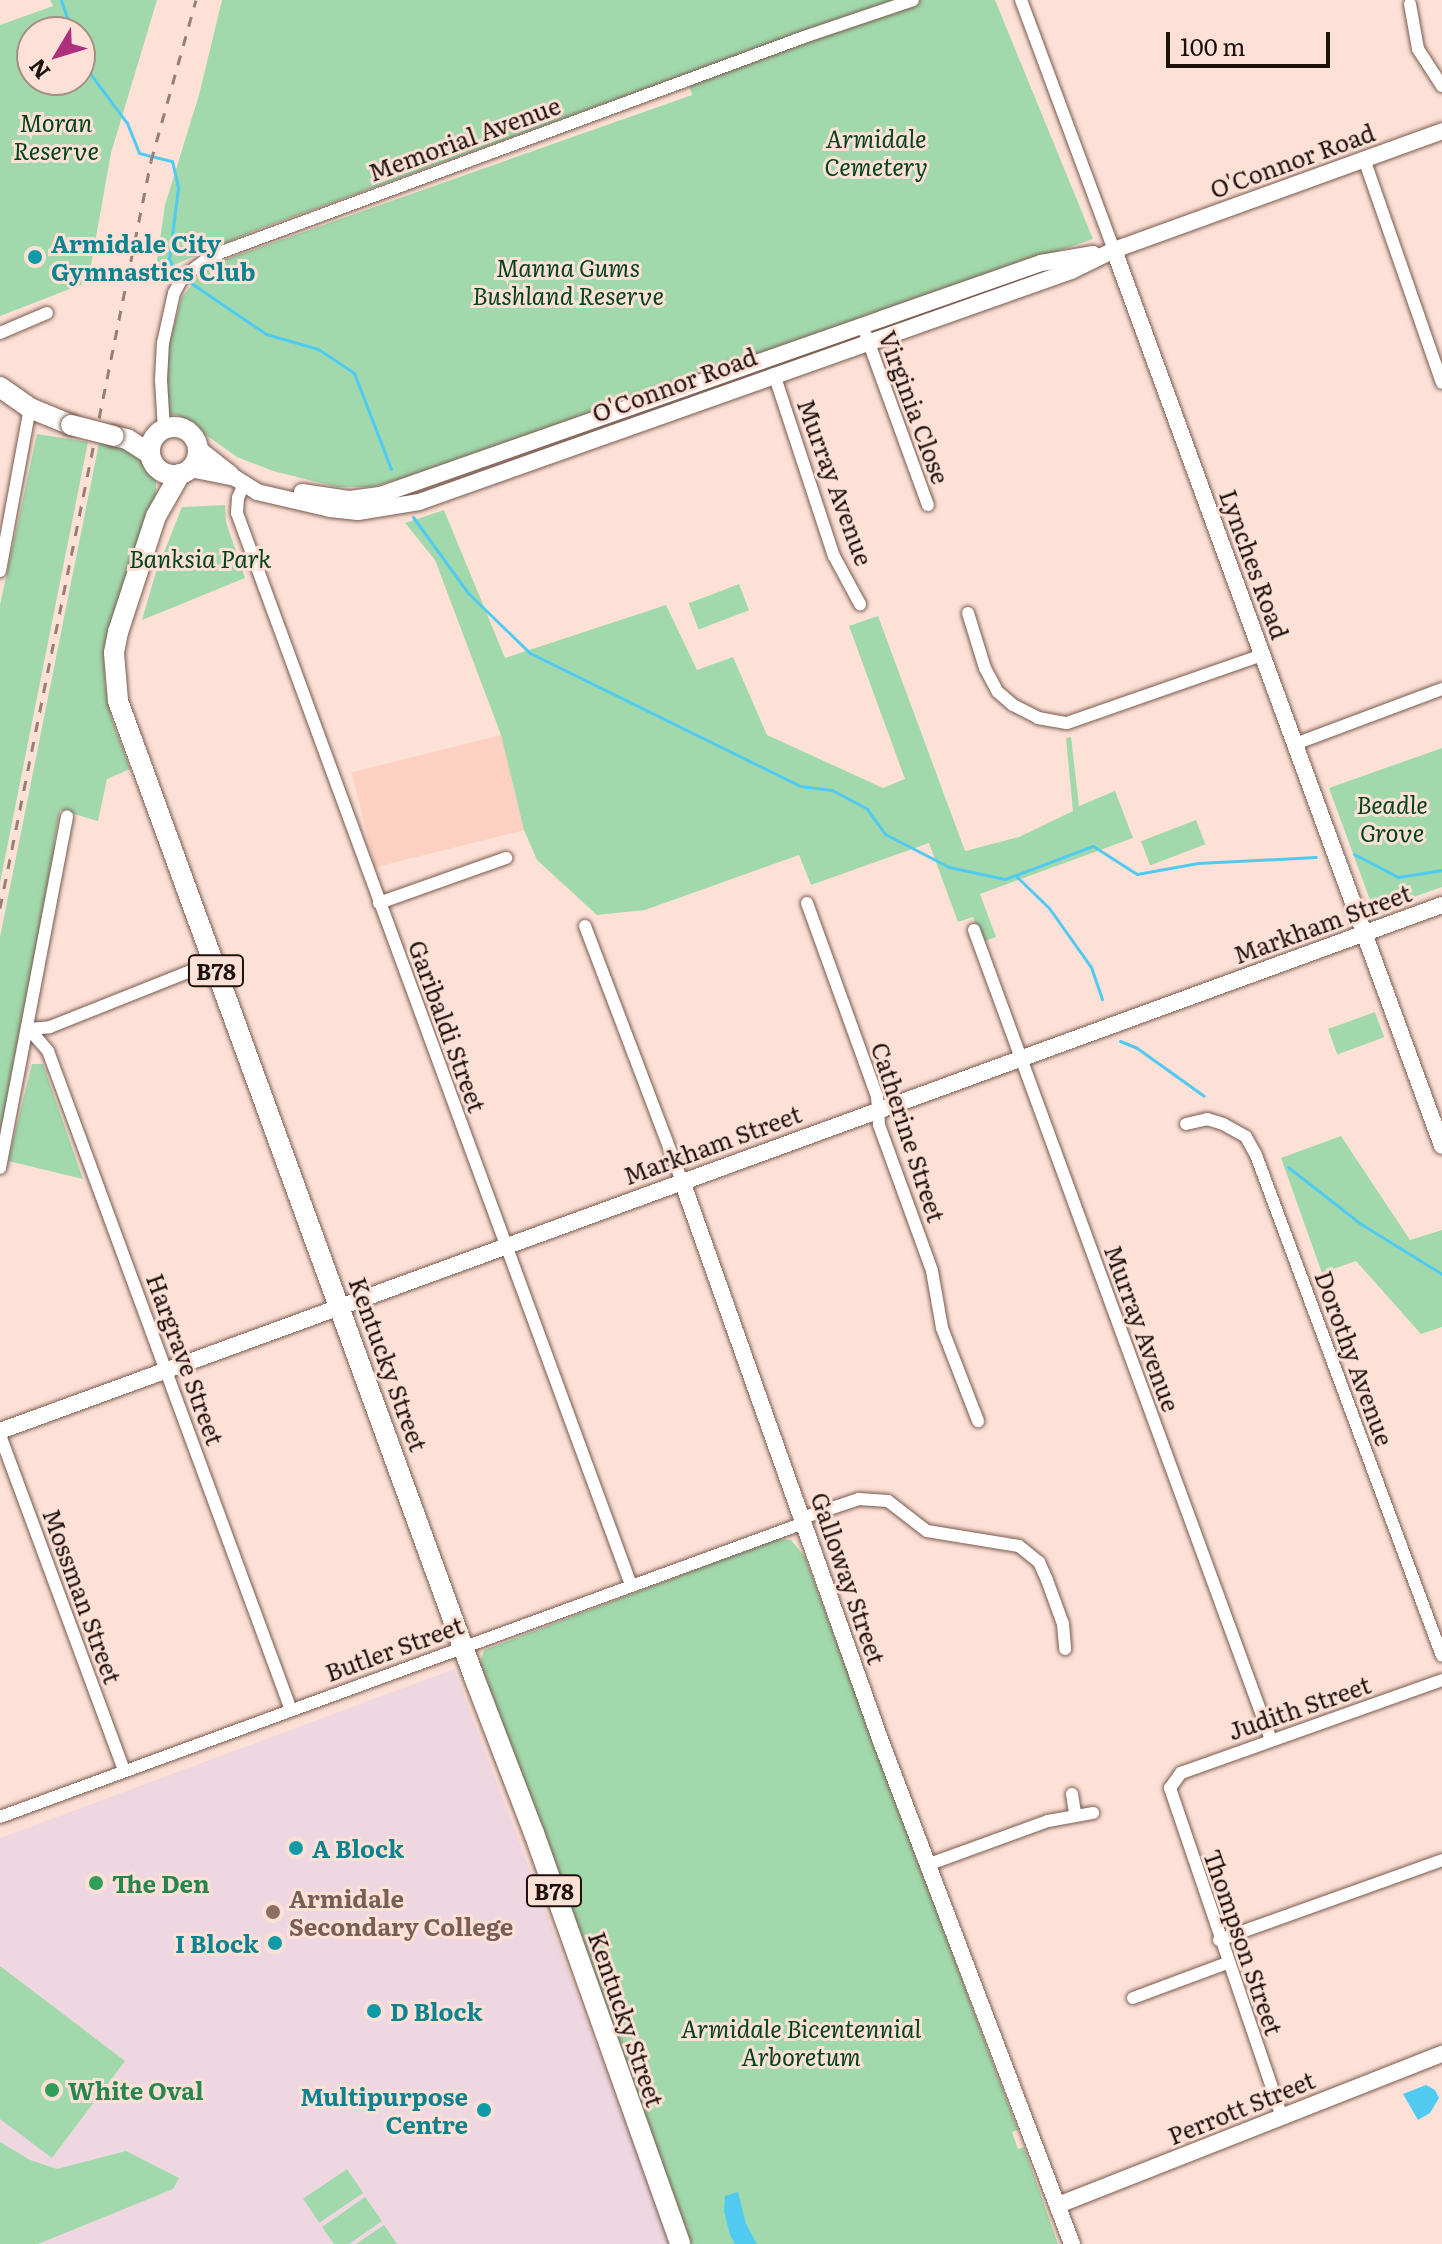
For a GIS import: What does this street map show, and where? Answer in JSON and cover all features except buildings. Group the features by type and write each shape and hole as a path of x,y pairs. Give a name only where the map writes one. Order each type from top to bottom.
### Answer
{"main road":[{"path":"0,387 30,408 71,425 120,438 170,467"},
{"path":"120,438 185,430 198,448"},
{"name":"B78","path":"160,432 170,467 198,448"},
{"name":"Kentucky Street","path":"170,467 163,499 118,632 115,677 118,701 462,1646 534,1833 680,2244"}],"street":[{"name":"Memorial Avenue","path":"160,432 163,343 174,293 183,277 211,256 816,32 913,0"},
{"name":"Lynches Road","path":"1021,0 1442,1146"},
{"path":"1410,4 1418,49 1442,86"},
{"name":"O'Connor Road","path":"198,448 257,492 330,509 358,512 419,502 1071,271 1114,250 1442,131"},
{"path":"1364,159 1442,383"},
{"name":"O'Connor Road","path":"170,467 261,482 318,496 350,499 380,495 1041,263 1114,250"},
{"path":"0,333 47,313"},
{"name":"Virginia Close","path":"861,324 928,505"},
{"name":"Murray Avenue","path":"774,374 834,556 860,604"},
{"path":"0,571 30,408"},
{"name":"Garibaldi Street","path":"240,480 237,513 631,1585"},
{"path":"968,613 985,668 998,692 1013,705 1038,718 1067,723 1262,655"},
{"path":"1295,744 1442,689"},
{"path":"0,1168 29,1029 67,816"},
{"path":"379,903 506,858"},
{"name":"Catherine Street","path":"807,903 877,1096 879,1125 932,1271 942,1328 978,1421"},
{"name":"Markham Street","path":"0,1433 506,1245 1442,905"},
{"name":"Galloway Street","path":"585,926 682,1181 927,1865 1072,2244"},
{"name":"Murray Avenue","path":"974,930 1271,1740"},
{"path":"29,1029 50,1027 213,962"},
{"name":"Hargrave Street","path":"29,1029 48,1051 291,1710"},
{"name":"Dorothy Avenue","path":"1186,1124 1207,1119 1223,1124 1246,1137 1256,1155 1442,1656"},
{"name":"Mossman Street","path":"0,1433 124,1771"},
{"name":"Butler Street","path":"0,1817 859,1499 888,1501 927,1531 1019,1546 1039,1562 1063,1624 1065,1649"},
{"name":"Judith Street","path":"1174,1780 1181,1773 1442,1680"},
{"name":"Thompson Street","path":"1174,1780 1170,1797 1282,2117"},
{"path":"1072,1794 1075,1814"},
{"path":"927,1865 1075,1814 1093,1813"},
{"path":"1219,1940 1442,1860"},
{"path":"1133,1998 1227,1963"},
{"name":"Perrott Street","path":"1058,2205 1442,2054"}],"shaded area":[{"path":"501,735 525,830 375,867 352,772"},
{"name":"Armidale Secondary College","path":"454,1669 671,2244 0,2244 0,1838"}],"green space":[{"name":"Moran Reserve","path":"50,0 157,0 111,153 88,282 0,316 0,25 16,19 16,96 96,96 96,16 25,16 53,6"},
{"path":"222,0 995,0 1093,239 398,480 370,487 337,487 273,471 237,457 178,415 167,414 167,351 182,297 207,266 692,95 686,74 254,231 155,273 165,205 199,95"},
{"path":"37,434 88,442 0,883 0,605"},
{"path":"111,441 139,455 152,468 156,481 156,500 104,654 105,686 112,720 130,769 107,779 98,821 60,810 54,842 57,856 0,1137 0,937 99,443 110,445"},
{"name":"Banksia Park","path":"225,505 226,522 245,578 142,620 155,575 182,507"},
{"path":"444,510 505,658 666,605 697,670 733,657 767,735 883,788 905,779 849,626 878,616 965,851 1019,837 1073,811 1066,738 1071,737 1079,806 1115,791 1133,838 980,894 996,937 982,942 973,917 958,922 929,843 811,885 799,855 645,910 597,915 537,860 524,830 501,735 435,560 405,523"},
{"path":"739,584 749,610 699,629 689,603"},
{"name":"Beadle Grove","path":"1442,748 1442,887 1374,911 1329,788"},
{"path":"1196,820 1205,844 1150,865 1141,841"},
{"path":"1375,1012 1384,1037 1337,1054 1328,1029"},
{"path":"32,1064 43,1064 83,1179 8,1161"},
{"path":"1341,1136 1410,1240 1442,1230 1442,1327 1421,1334 1356,1261 1322,1273 1281,1158"},
{"name":"Armidale Bicentennial Arboretum","path":"777,1539 791,1540 805,1557 1018,2130 1012,2132 1018,2149 1024,2147 1058,2244 691,2244 480,1663 484,1650"},
{"name":"White Oval","path":"0,1966 125,2061 52,2158 0,2119"},
{"path":"0,2142 30,2160 57,2169 126,2151 179,2178 173,2189 38,2244 0,2244"},
{"path":"347,2169 363,2193 319,2223 303,2199"},
{"path":"365,2197 382,2221 349,2244 334,2244 322,2227"},
{"path":"384,2225 397,2244 356,2244"}],"water":[{"path":"1426,2085 1435,2090 1439,2098 1430,2113 1418,2120 1403,2094"},
{"path":"738,2192 746,2224 757,2244 735,2244 730,2235 724,2211 725,2196"}],"waterway":[{"path":"61,0 66,16"},
{"path":"96,81 127,123 139,153 172,161 178,188 169,259 174,269"},
{"path":"191,283 266,334 318,349 354,373 391,469"},
{"path":"413,517 468,593 530,653 800,786 832,790 867,809 885,834 949,867 1005,879 1093,846 1137,874 1198,863 1316,857"},
{"path":"1354,854 1398,877 1442,870"},
{"path":"1016,876 1049,908 1091,967 1102,999"},
{"path":"1120,1041 1137,1048 1204,1096"},
{"path":"1288,1167 1361,1224 1442,1274"}],"railway":[{"path":"0,908 151,161 196,0"}],"place":[{"name":"Armidale City Gymnastics Club","path":"35,257"},
{"name":"A Block","path":"296,1848"},
{"name":"The Den","path":"96,1883"},
{"name":"Armidale Secondary College","path":"273,1912"},
{"name":"I Block","path":"275,1943"},
{"name":"D Block","path":"374,2011"},
{"name":"White Oval","path":"52,2090"},
{"name":"Multipurpose Centre","path":"484,2110"}],"park label":[{"name":"Armidale Cemetery","path":"876,152"},
{"name":"Manna Gums Bushland Reserve","path":"568,281"}]}
